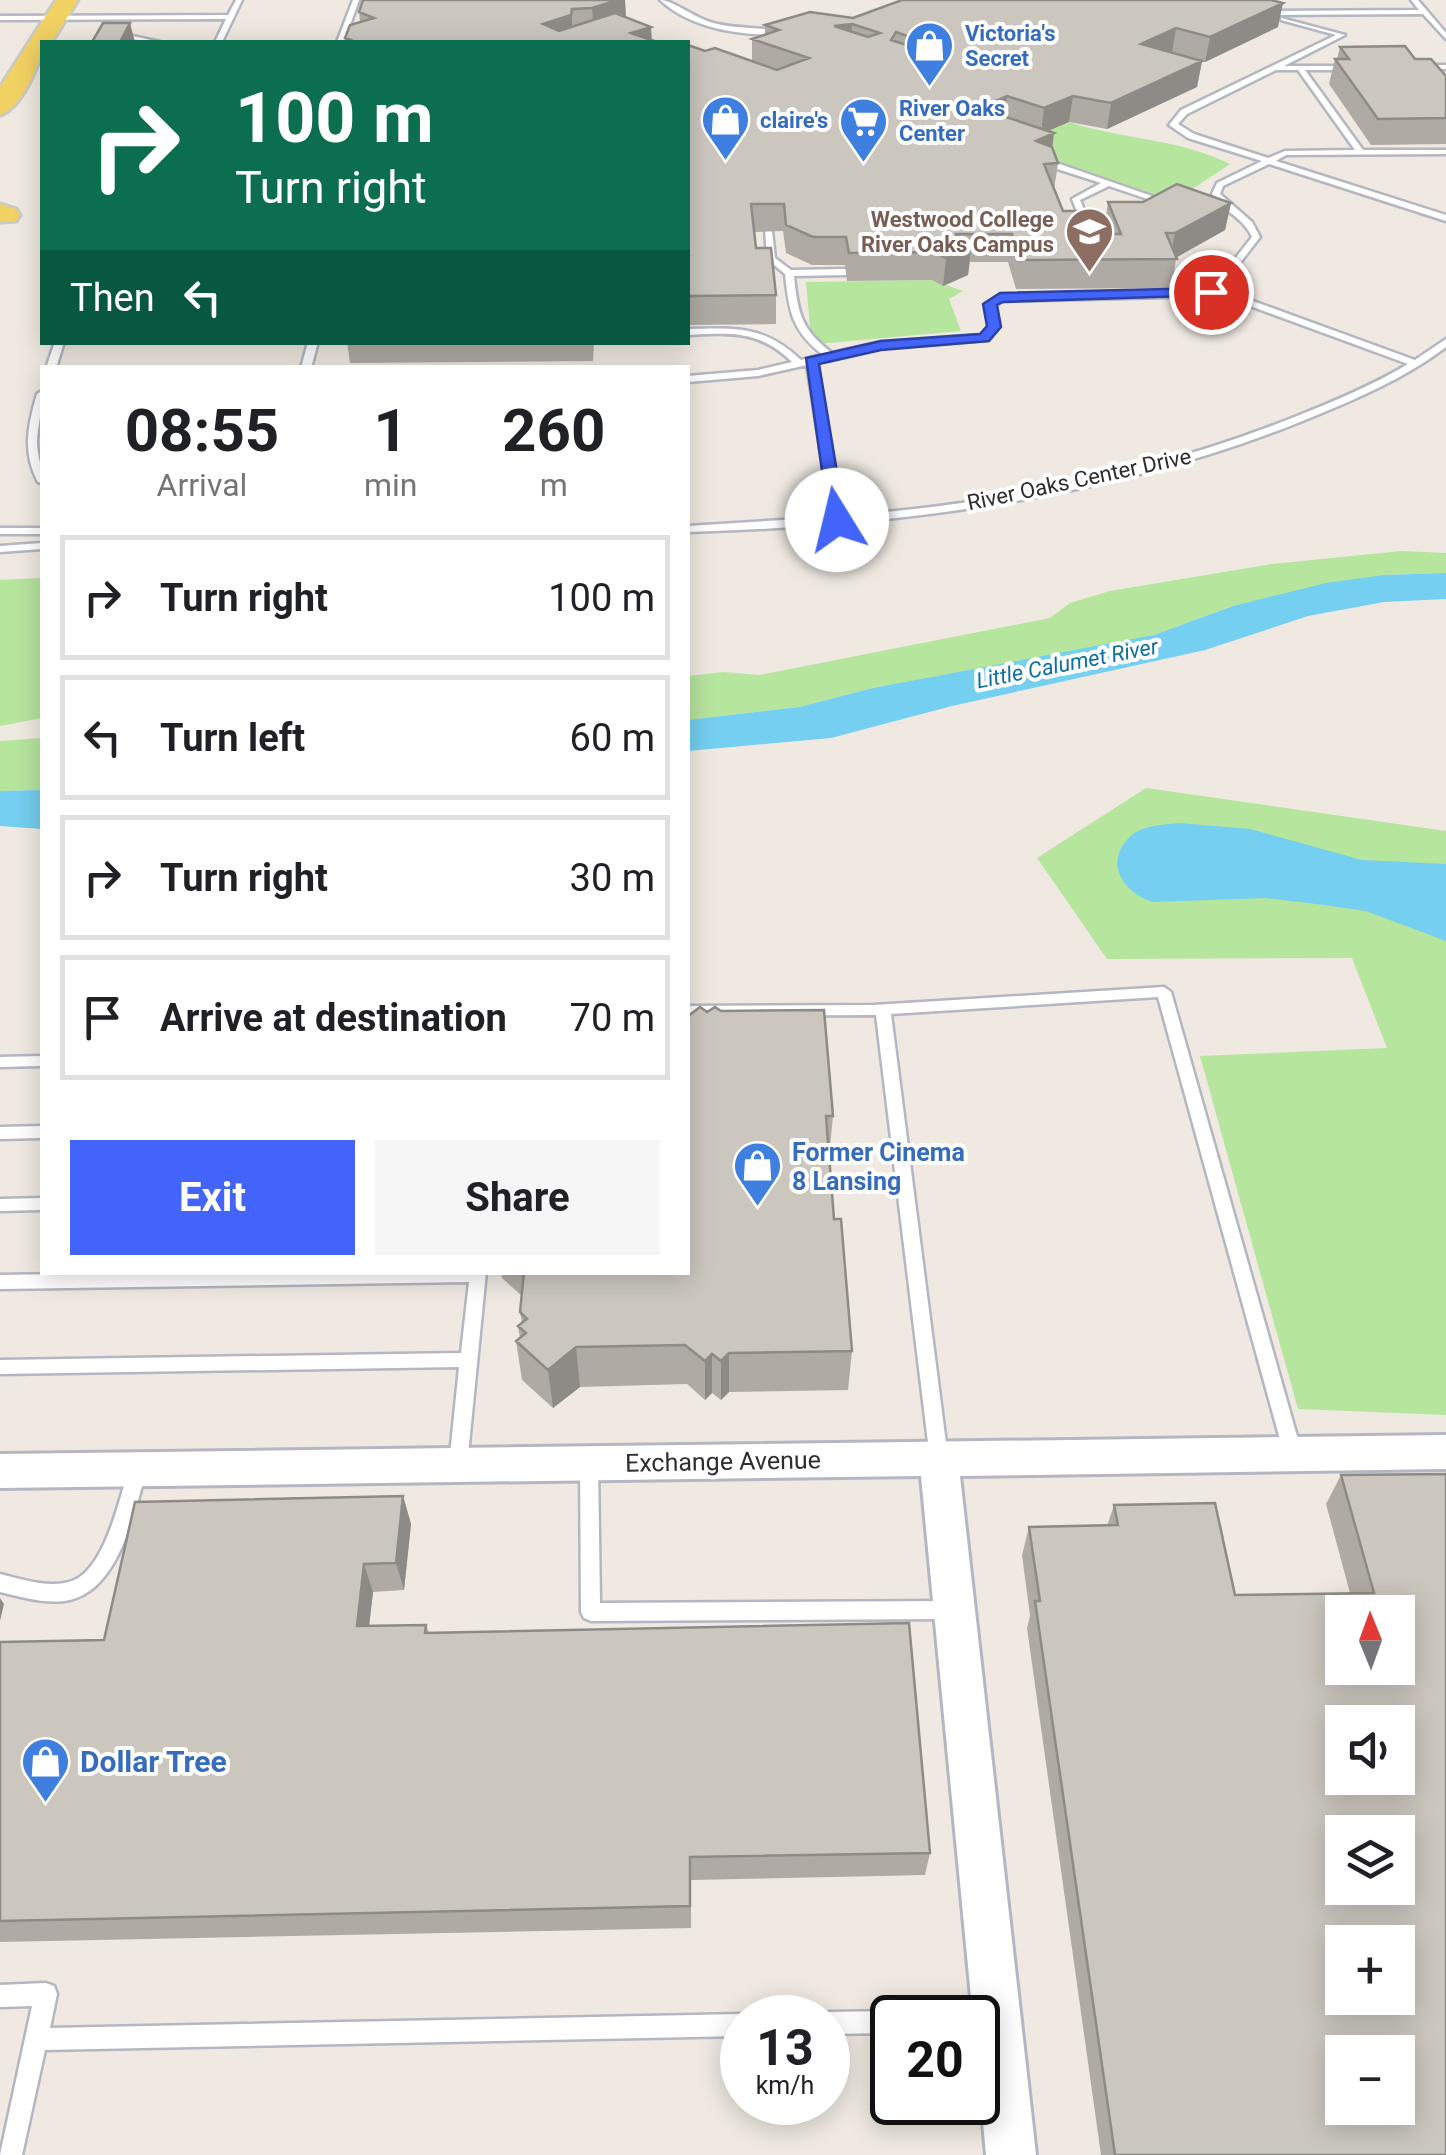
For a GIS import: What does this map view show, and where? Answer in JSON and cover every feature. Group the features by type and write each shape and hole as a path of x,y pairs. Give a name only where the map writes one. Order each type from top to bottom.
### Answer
{"main road":[{"path":"42,40 60,11"},
{"path":"0,108 40,43"}],"street":[{"name":"Exchange Avenue","path":"0,1471 1446,1452"},
{"path":"939,1458 985,1995"},
{"path":"1000,2093 1011,2155"}],"lane":[{"path":"220,40 239,0"},
{"path":"341,40 356,0"},
{"path":"663,0 675,10 740,32 794,32"},
{"path":"1414,0 1446,38"},
{"path":"1246,9 1342,36"},
{"path":"60,11 230,19"},
{"path":"60,11 131,18 230,19"},
{"path":"0,22 60,11 131,18"},
{"path":"1263,14 1424,12"},
{"path":"1325,13 1342,36"},
{"path":"1342,36 1184,112 1173,125 1191,136 1446,218"},
{"path":"109,40 128,37 145,40"},
{"path":"1410,67 1446,67"},
{"path":"1274,68 1357,68"},
{"path":"1300,68 1360,152"},
{"path":"1222,206 1216,194 1220,186 1285,154 1446,152"},
{"path":"1051,164 1180,206"},
{"path":"1094,246 1076,199 1108,183"},
{"path":"1203,206 1222,206 1249,222 1256,238 1215,290"},
{"path":"768,231 771,259 790,273 846,272"},
{"path":"790,273 795,324 830,356"},
{"path":"690,379 738,376 881,346 984,338 994,327 990,304 1000,298 1180,295 1215,290 1414,363"},
{"path":"690,332 759,333 805,363 837,520"},
{"name":"River Oaks Center Drive","path":"690,529 837,520 1044,490 1189,458 1304,418 1376,386 1446,342"},
{"path":"40,402 30,445 40,476"},
{"path":"0,531 40,531"},
{"path":"0,549 40,546"},
{"path":"690,1011 883,1009 1164,992 1293,1454"},
{"path":"883,1009 939,1458"},
{"path":"0,1062 40,1061"},
{"path":"0,1133 40,1132"},
{"path":"0,1205 40,1204"},
{"path":"0,1282 418,1275"},
{"path":"458,1465 478,1275"},
{"path":"0,1367 469,1360"},
{"path":"589,1463 591,1612 954,1610"},
{"path":"0,1583 54,1592 80,1587 99,1570 114,1540 138,1469"},
{"path":"0,1996 46,1994 10,2155"},
{"path":"36,2039 720,2024"}],"green space":[{"path":"1069,122 1190,149 1230,164 1191,190 1159,198 1049,160 1041,134"},
{"path":"932,280 963,291 949,299 961,331 817,344 811,337 806,282"},
{"path":"1401,551 1446,553 1446,573 1384,575 1233,606 1154,635 1100,647 873,688 799,707 690,720 690,676 723,672 759,675 1050,618 1070,603 1110,591 1272,564"},
{"path":"40,578 40,718 0,726 0,580"},
{"path":"40,738 40,790 0,791 0,741"},
{"path":"1146,788 1446,831 1446,1415 1298,1409 1200,1056 1387,1048 1352,958 1107,959 1037,858"}],"water":[{"name":"Little Calumet River","path":"1446,573 1446,599 1384,602 1308,616 1205,650 952,706 831,738 690,751 690,720 799,707 873,688 1154,635 1233,606 1326,583 1384,575"},
{"path":"40,790 40,829 0,826 0,791"},
{"path":"1179,823 1250,829 1362,860 1446,864 1446,941 1366,911 1265,898 1153,902 1142,898 1125,884 1118,855 1132,835 1142,829"}],"building":[{"path":"363,0 618,0 572,9 571,15 543,24 559,31 615,13 651,27 631,33 651,40 345,38 350,25 374,18 359,12"},
{"name":"River Oaks Center","path":"902,0 1283,3 1210,37 1176,28 1141,44 1202,61 1111,103 1073,96 1044,108 1007,96 979,108 1054,133 1036,141 1052,147 1058,163 1044,164 1063,211 1081,211 1090,234 1121,234 1108,202 1143,202 1177,184 1231,203 1175,233 1166,233 1177,259 1019,260 1012,234 956,234 957,241 971,247 946,258 934,252 849,253 846,237 813,237 786,225 784,204 751,204 756,248 771,248 776,295 690,296 690,46 705,51 715,48 777,70 809,58 752,39 779,30 765,25 810,12 853,18","holes":["852,24 880,33 868,37 834,26","896,32 924,42 916,48 891,40"]},
{"path":"103,23 130,23 121,40 93,40"},
{"path":"1405,46 1415,59 1431,59 1446,76 1446,118 1378,119 1335,59 1349,59 1340,47"},
{"name":"Former Cinema 8 Lansing","path":"700,1007 707,1012 715,1007 721,1011 824,1010 833,1116 826,1116 834,1219 841,1219 852,1351 729,1353 721,1361 712,1354 705,1361 685,1345 576,1347 548,1370 516,1341 526,1333 518,1326 527,1319 520,1312 524,1275 690,1275 690,1014"},
{"path":"1446,1474 1446,2155 1115,2155 1035,1601 1040,1601 1029,1527 1118,1525 1114,1505 1215,1503 1235,1595 1374,1593 1341,1475"},
{"path":"403,1496 396,1563 364,1564 357,1626 426,1625 425,1633 909,1623 930,1853 690,1857 690,1906 0,1921 0,1642 104,1640 135,1502"}],"place":[{"name":"Victoria's Secret","path":"930,88"},
{"name":"claire's","path":"725,162"},
{"name":"River Oaks Center","path":"864,164"},
{"name":"Westwood College River Oaks Campus","path":"1089,274"},
{"name":"Former Cinema 8 Lansing","path":"757,1208"},
{"name":"Dollar Tree","path":"45,1804"}],"route":[{"path":"837,520 811,362 881,346 984,338 994,327 989,309 992,300 1011,296 1211,292"}]}
